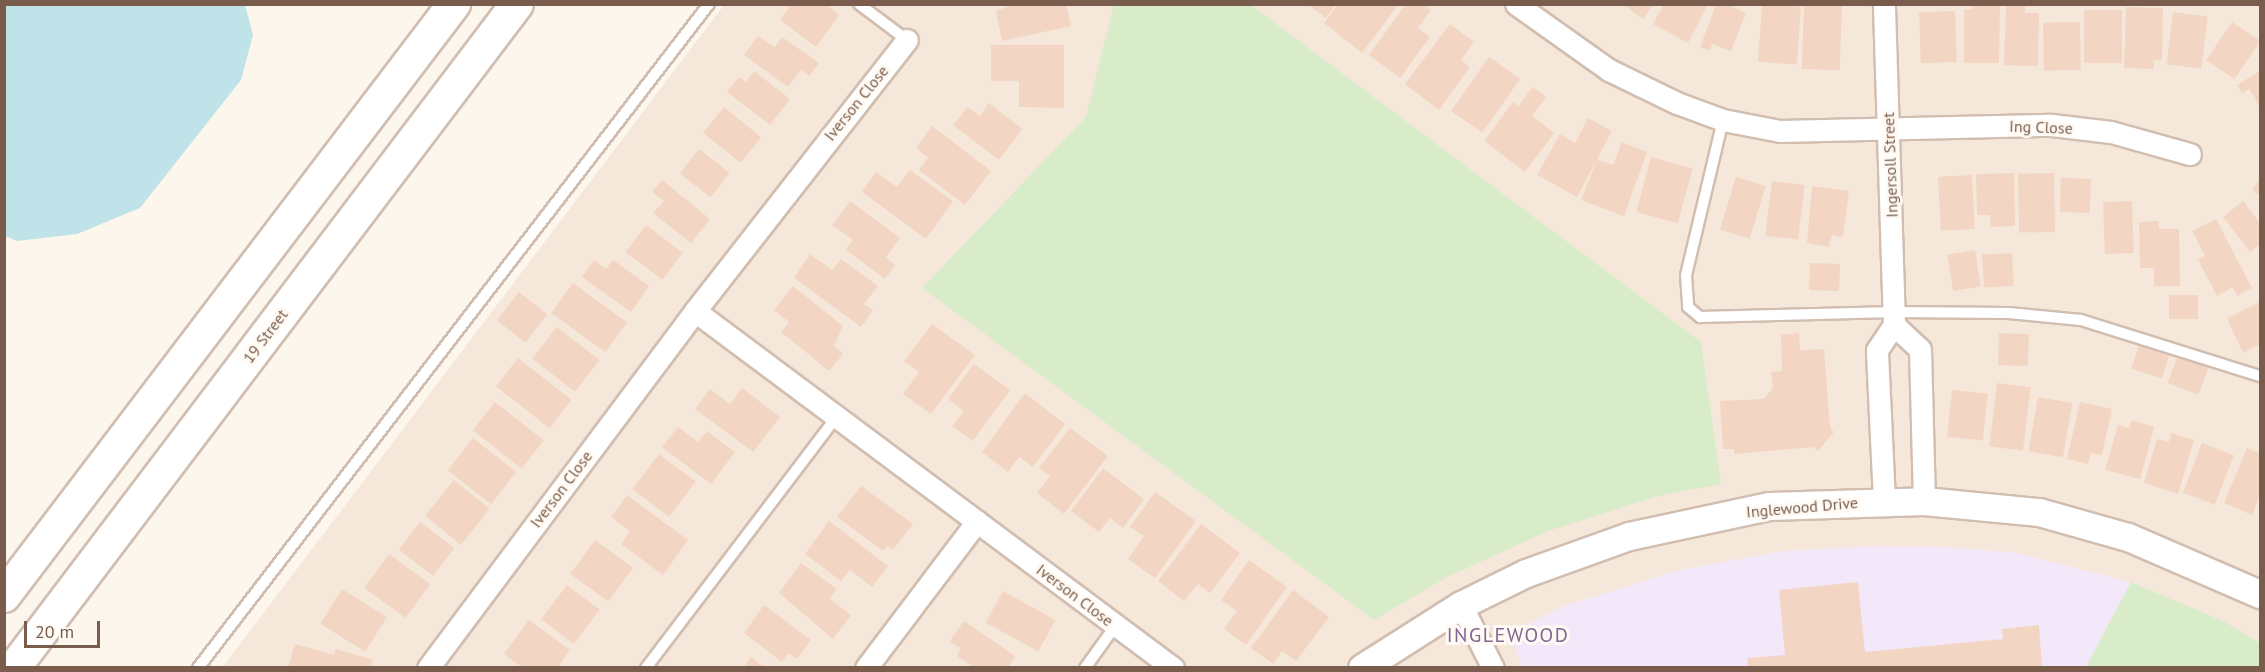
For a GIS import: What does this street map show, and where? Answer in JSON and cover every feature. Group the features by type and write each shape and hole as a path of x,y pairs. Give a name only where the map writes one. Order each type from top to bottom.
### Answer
{"main road":[{"path":"4,596 454,4"},
{"name":"19 Street","path":"14,668 517,4"}],"street":[{"name":"Ing Close","path":"1516,4 1609,70 1677,103 1723,120 1780,131 2052,125 2111,132 2190,154"},
{"name":"Ingersoll Street","path":"1884,4 1894,318"},
{"name":"Iverson Close","path":"428,668 695,311 907,39"},
{"name":"Iverson Close","path":"695,311 1173,668"},
{"path":"1884,501 1877,350 1894,318 1920,349 1924,501"},
{"name":"Inglewood Drive","path":"1362,668 1461,605 1585,551 1671,525 1769,506 1924,501 2039,512 2128,537 2260,594"},
{"path":"866,668 977,521"},
{"path":"1461,605 1492,668"}],"lane":[{"path":"198,668 709,4"},
{"path":"859,4 907,39"},
{"path":"1723,120 1686,275 1688,307 1700,317 1894,318 2009,313 2081,320 2260,376"},
{"path":"646,668 837,416"},
{"path":"1085,668 1116,626"}],"shaded area":[{"path":"724,5 2260,5 2260,667 222,668"},
{"path":"1878,546 1947,547 2016,553 2131,582 2086,667 1522,668 1513,643 1514,631 1564,606 1680,570 1784,551"}],"green space":[{"path":"1114,5 1251,5 1701,342 1721,484 1658,496 1548,531 1447,577 1374,620 922,288 1086,117"},
{"path":"2131,582 2225,622 2260,643 2260,667 2086,667"}],"water":[{"path":"5,4 245,5 253,35 241,80 140,208 77,234 17,241 5,236"}],"building":[{"path":"791,4 826,4 839,15 816,47 780,20"},
{"path":"1015,4 1066,4 1071,26 1002,41 996,11"},
{"path":"1307,4 1336,4 1326,18"},
{"path":"1338,4 1399,4 1362,53 1324,23"},
{"path":"1406,4 1424,4 1431,10 1418,28 1430,37 1400,78 1369,55"},
{"path":"1623,4 1654,4 1643,19"},
{"path":"1664,4 1708,4 1688,43 1653,24"},
{"path":"1762,4 1801,7 1797,65 1758,62"},
{"path":"1804,4 1842,5 1840,70 1802,69"},
{"path":"1972,4 2000,4 1999,63 1964,63 1964,10 1972,9"},
{"path":"2006,4 2025,4 2025,13 2039,13 2038,66 2004,65"},
{"path":"1716,5 1729,5 1746,13 1731,51 1712,44 1710,51 1700,47"},
{"path":"2126,7 2163,8 2162,61 2154,60 2154,69 2124,68"},
{"path":"2084,10 2122,10 2122,63 2084,63"},
{"path":"1955,11 1957,62 1921,63 1919,12"},
{"path":"2173,12 2208,16 2201,69 2167,65"},
{"path":"2080,22 2081,70 2044,71 2043,23"},
{"path":"2232,22 2260,41 2234,79 2206,60"},
{"path":"1450,24 1474,42 1461,60 1470,67 1439,110 1405,84"},
{"path":"758,36 775,47 782,37 819,63 809,76 801,70 788,87 744,55"},
{"path":"991,45 1064,45 1064,108 1019,107 1019,81 991,81"},
{"path":"1489,57 1520,79 1482,133 1451,111"},
{"path":"754,71 790,99 770,125 727,92 739,77 746,82"},
{"path":"2260,71 2260,107 2249,89 2242,93 2237,85"},
{"path":"1533,87 1546,97 1532,116 1554,133 1525,172 1484,141 1513,102 1518,106"},
{"path":"989,103 1022,129 999,160 953,125 968,107 980,116"},
{"path":"724,107 761,137 741,163 703,133"},
{"path":"1588,118 1612,131 1577,197 1537,175 1560,134 1575,143"},
{"path":"932,126 991,171 965,205 919,170 928,158 916,148"},
{"path":"1622,142 1647,152 1624,216 1581,200 1597,159 1613,165"},
{"path":"699,149 730,173 711,197 680,173"},
{"path":"1651,157 1693,168 1678,223 1636,212"},
{"path":"910,170 953,201 926,239 862,192 876,172 897,187"},
{"path":"2014,173 2015,226 1991,227 1990,215 1977,215 1976,174"},
{"path":"2054,173 2055,232 2019,233 2018,174"},
{"path":"1972,175 1975,229 1941,231 1938,177"},
{"path":"1736,177 1766,186 1750,239 1720,230"},
{"path":"2061,178 2091,179 2090,213 2060,212"},
{"path":"2260,178 2260,196 2252,190"},
{"path":"662,180 710,219 691,243 653,213 664,201 652,192"},
{"path":"1772,181 1805,185 1798,240 1765,236"},
{"path":"1812,186 1849,191 1843,237 1832,235 1829,247 1807,243"},
{"path":"850,201 900,238 886,257 895,265 885,279 846,250 853,240 832,225"},
{"path":"2132,201 2134,253 2105,254 2103,202"},
{"path":"2243,201 2260,223 2260,244 2250,252 2223,217"},
{"path":"2216,219 2252,288 2237,296 2233,287 2217,296 2198,260 2205,256 2192,231"},
{"path":"2159,221 2159,229 2179,229 2180,286 2154,286 2154,268 2140,268 2139,222"},
{"path":"646,225 683,253 662,280 626,252"},
{"path":"1975,250 1981,287 1953,291 1947,254"},
{"path":"2012,253 2014,286 1984,288 1982,255"},
{"path":"810,254 832,270 841,259 878,286 864,304 873,310 861,327 794,278"},
{"path":"594,260 606,269 613,260 649,286 631,312 582,277"},
{"path":"1810,263 1840,264 1839,291 1809,290"},
{"path":"573,283 627,322 605,352 551,313"},
{"path":"793,286 843,326 834,346 843,354 829,371 781,332 789,322 774,310"},
{"path":"519,292 547,314 525,343 497,320"},
{"path":"2169,295 2198,295 2198,319 2169,319"},
{"path":"2260,302 2260,344 2243,353 2227,318"},
{"path":"932,324 975,355 931,414 903,394 919,372 904,361"},
{"path":"557,327 600,360 575,392 532,359"},
{"path":"1799,333 1800,350 1824,349 1830,428 1834,432 1818,451 1813,447 1734,454 1734,449 1723,449 1720,401 1764,399 1773,387 1771,372 1782,371 1781,335"},
{"path":"1999,333 2029,334 2028,366 1998,365"},
{"path":"2140,342 2170,352 2162,379 2131,369"},
{"path":"2179,353 2210,365 2198,395 2168,383"},
{"path":"518,358 572,400 549,428 496,386"},
{"path":"974,364 1010,390 973,441 952,426 964,411 948,399"},
{"path":"1997,383 2031,387 2023,451 1989,447"},
{"path":"742,388 780,417 753,452 695,409 710,389 730,404"},
{"path":"1952,390 1988,394 1983,441 1947,437"},
{"path":"1025,393 1065,424 1033,467 1019,457 1008,472 982,452"},
{"path":"2038,397 2072,403 2063,457 2028,451"},
{"path":"495,402 544,440 522,469 473,430"},
{"path":"2080,402 2112,409 2102,455 2091,453 2088,464 2067,459"},
{"path":"2132,420 2154,427 2140,479 2105,470 2118,425 2129,428"},
{"path":"678,427 698,442 707,431 735,452 711,484 662,447"},
{"path":"1070,428 1108,456 1064,514 1037,493 1050,476 1039,468"},
{"path":"2171,433 2194,440 2178,494 2144,483 2157,439 2169,442"},
{"path":"473,438 516,472 491,504 448,470"},
{"path":"2202,443 2234,455 2215,505 2183,492"},
{"path":"2247,448 2260,454 2260,495 2252,515 2224,503"},
{"path":"659,454 696,482 669,517 633,489"},
{"path":"1103,468 1144,499 1123,528 1110,518 1099,532 1071,511"},
{"path":"454,480 490,509 461,545 425,516"},
{"path":"861,486 913,524 893,550 887,546 883,551 837,517"},
{"path":"1155,492 1196,521 1155,578 1128,559 1144,536 1130,527"},
{"path":"627,495 688,540 663,575 621,544 630,531 611,517"},
{"path":"829,521 888,566 872,587 850,570 841,581 805,554"},
{"path":"420,522 454,548 433,576 399,550"},
{"path":"1201,524 1240,553 1210,593 1198,584 1184,601 1158,581"},
{"path":"595,540 633,568 608,602 570,574"},
{"path":"389,554 430,584 406,618 364,588"},
{"path":"1249,560 1287,587 1246,645 1224,629 1237,611 1221,600"},
{"path":"801,563 837,589 830,599 851,615 833,639 779,593"},
{"path":"1858,582 1865,652 2003,639 2002,629 2039,625 2042,668 1748,668 1747,658 1785,655 1779,590"},
{"path":"567,585 600,610 574,644 541,619"},
{"path":"342,589 387,617 365,652 320,624"},
{"path":"1293,590 1329,617 1296,661 1282,651 1273,664 1251,648"},
{"path":"1003,591 1055,620 1038,652 986,622"},
{"path":"764,605 811,640 797,659 788,653 782,662 744,633"},
{"path":"529,620 570,650 557,668 523,668 504,654"},
{"path":"964,621 1015,656 1008,668 975,668 957,656 961,648 949,642"},
{"path":"295,644 334,655 336,649 373,660 371,668 288,668"},
{"path":"751,657 765,668 743,668"}],"district":[{"name":"INGLEWOOD","path":"1508,635"}]}
